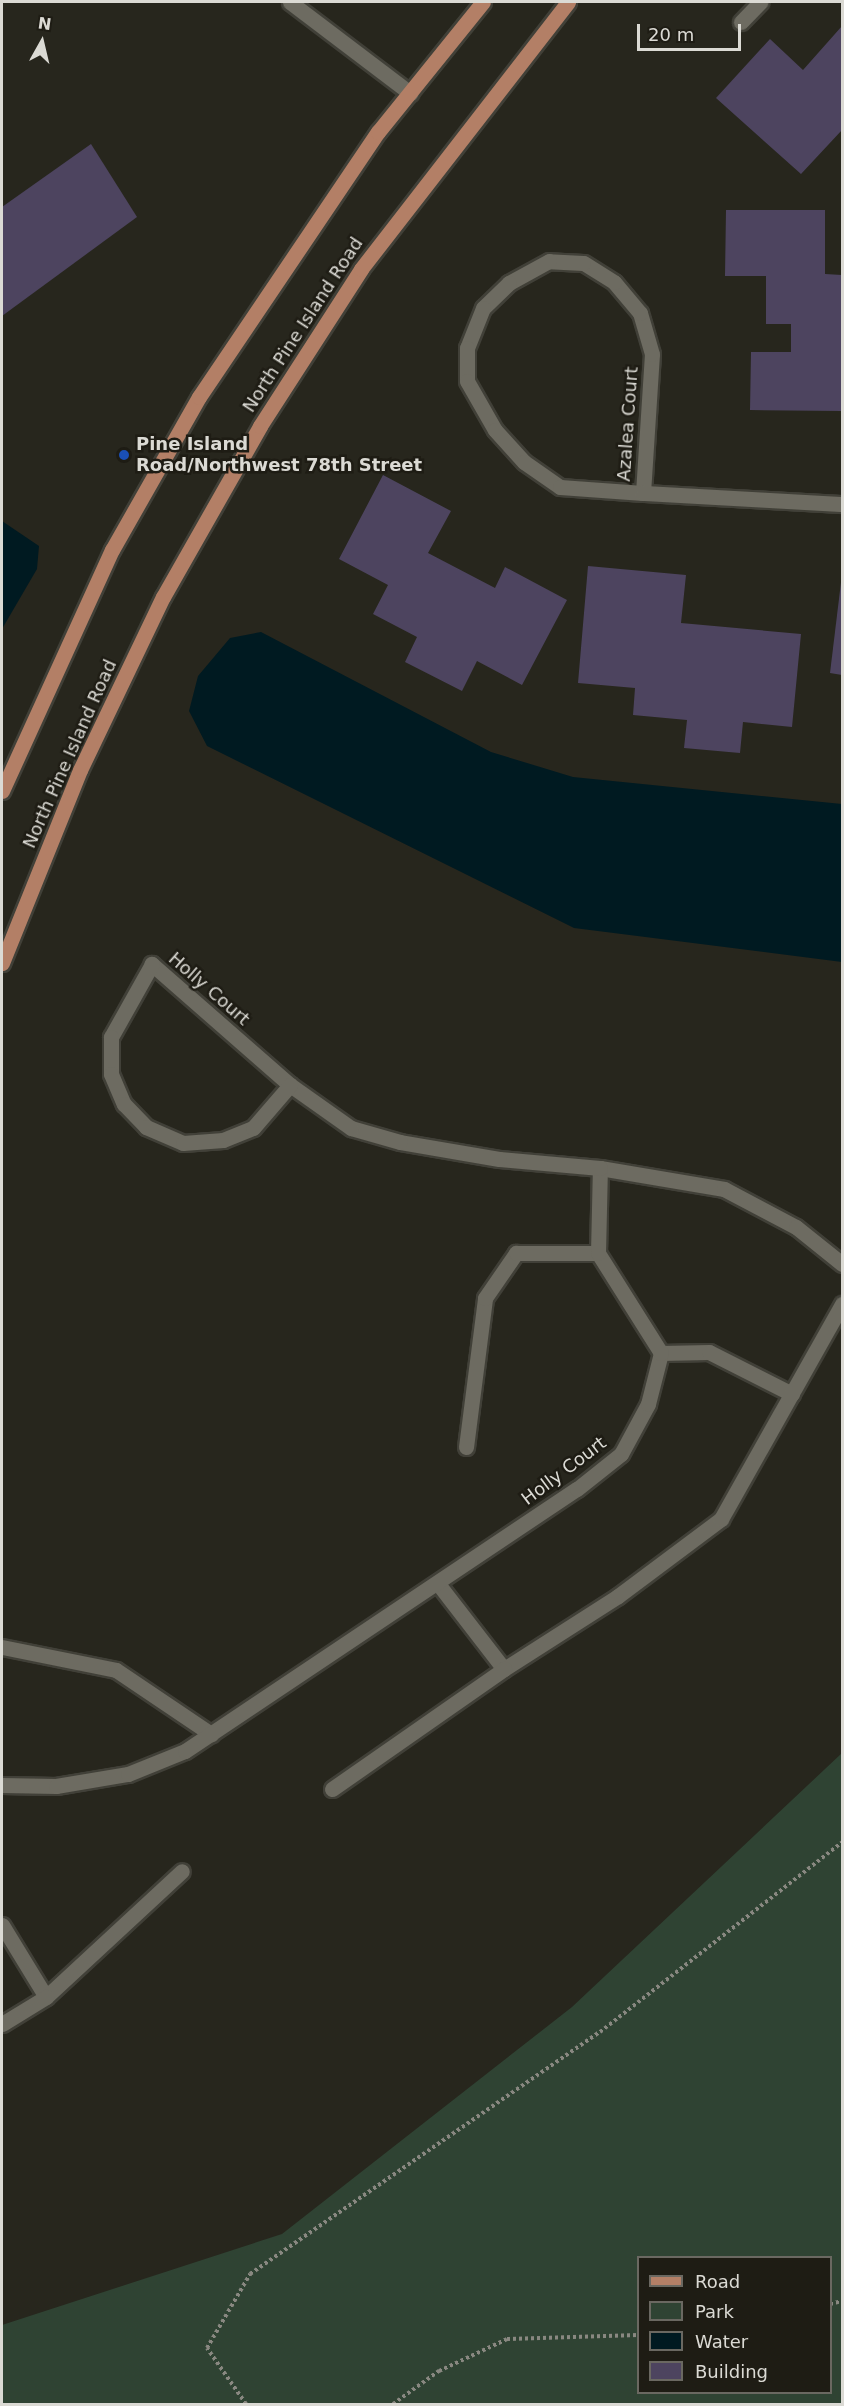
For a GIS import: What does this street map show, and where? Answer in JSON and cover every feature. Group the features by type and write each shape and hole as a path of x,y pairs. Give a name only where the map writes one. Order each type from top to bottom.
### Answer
{"main road":[{"path":"2,791 112,550 200,397 410,93 483,2"},
{"name":"North Pine Island Road","path":"2,963 80,770 163,597 261,426 361,269 568,2"}],"lane":[{"path":"290,2 410,93"},
{"path":"741,22 760,2"},
{"name":"Azalea Court","path":"643,493 652,354 640,314 614,282 583,264 549,261 509,284 483,308 467,348 467,381 495,430 524,462 560,487 643,493 843,504"},
{"name":"Holly Court","path":"290,1085 253,1128 223,1140 183,1143 146,1127 124,1104 111,1074 111,1037 152,964 290,1085 351,1128 400,1143 499,1159 600,1168 723,1189 796,1227 843,1264"},
{"path":"600,1168 598,1253 661,1353 709,1352 792,1394"},
{"path":"466,1448 484,1298 516,1253 598,1253"},
{"path":"332,1788 504,1670 618,1596 721,1519 843,1304"},
{"name":"Holly Court","path":"2,1785 56,1786 128,1774 211,1734 439,1585 621,1454 648,1404 661,1353"},
{"path":"439,1585 504,1670"},
{"path":"2,1647 116,1670 211,1734"},
{"path":"2,2024 45,1997 182,1871"},
{"path":"2,1925 45,1997"}],"path":[{"path":"246,2404 207,2348 250,2274 600,2032 843,1842"},
{"path":"393,2404 439,2371 507,2339 637,2335"}],"green space":[{"path":"842,1753 842,2404 2,2404 2,2325 282,2234 572,2007"}],"water":[{"path":"2,521 39,546 37,569 2,629"},
{"path":"261,632 491,752 573,777 842,804 842,962 574,928 207,746 189,711 198,676 230,638"}],"building":[{"path":"842,26 842,130 801,174 716,98 770,39 803,70"},
{"path":"91,144 137,217 2,316 2,207"},
{"path":"726,210 825,210 825,274 842,275 842,411 750,410 751,352 791,352 791,324 766,324 766,276 725,276"},
{"path":"383,475 451,511 428,553 495,588 505,567 567,600 522,685 477,661 462,691 405,662 417,637 373,614 388,585 339,559"},
{"path":"588,566 686,575 681,623 801,634 792,727 743,722 740,753 684,748 687,720 633,715 635,688 578,683"},
{"path":"842,574 842,675 830,673"}],"place":[{"name":"Pine Island Road/Northwest 78th Street","path":"124,455"}]}
